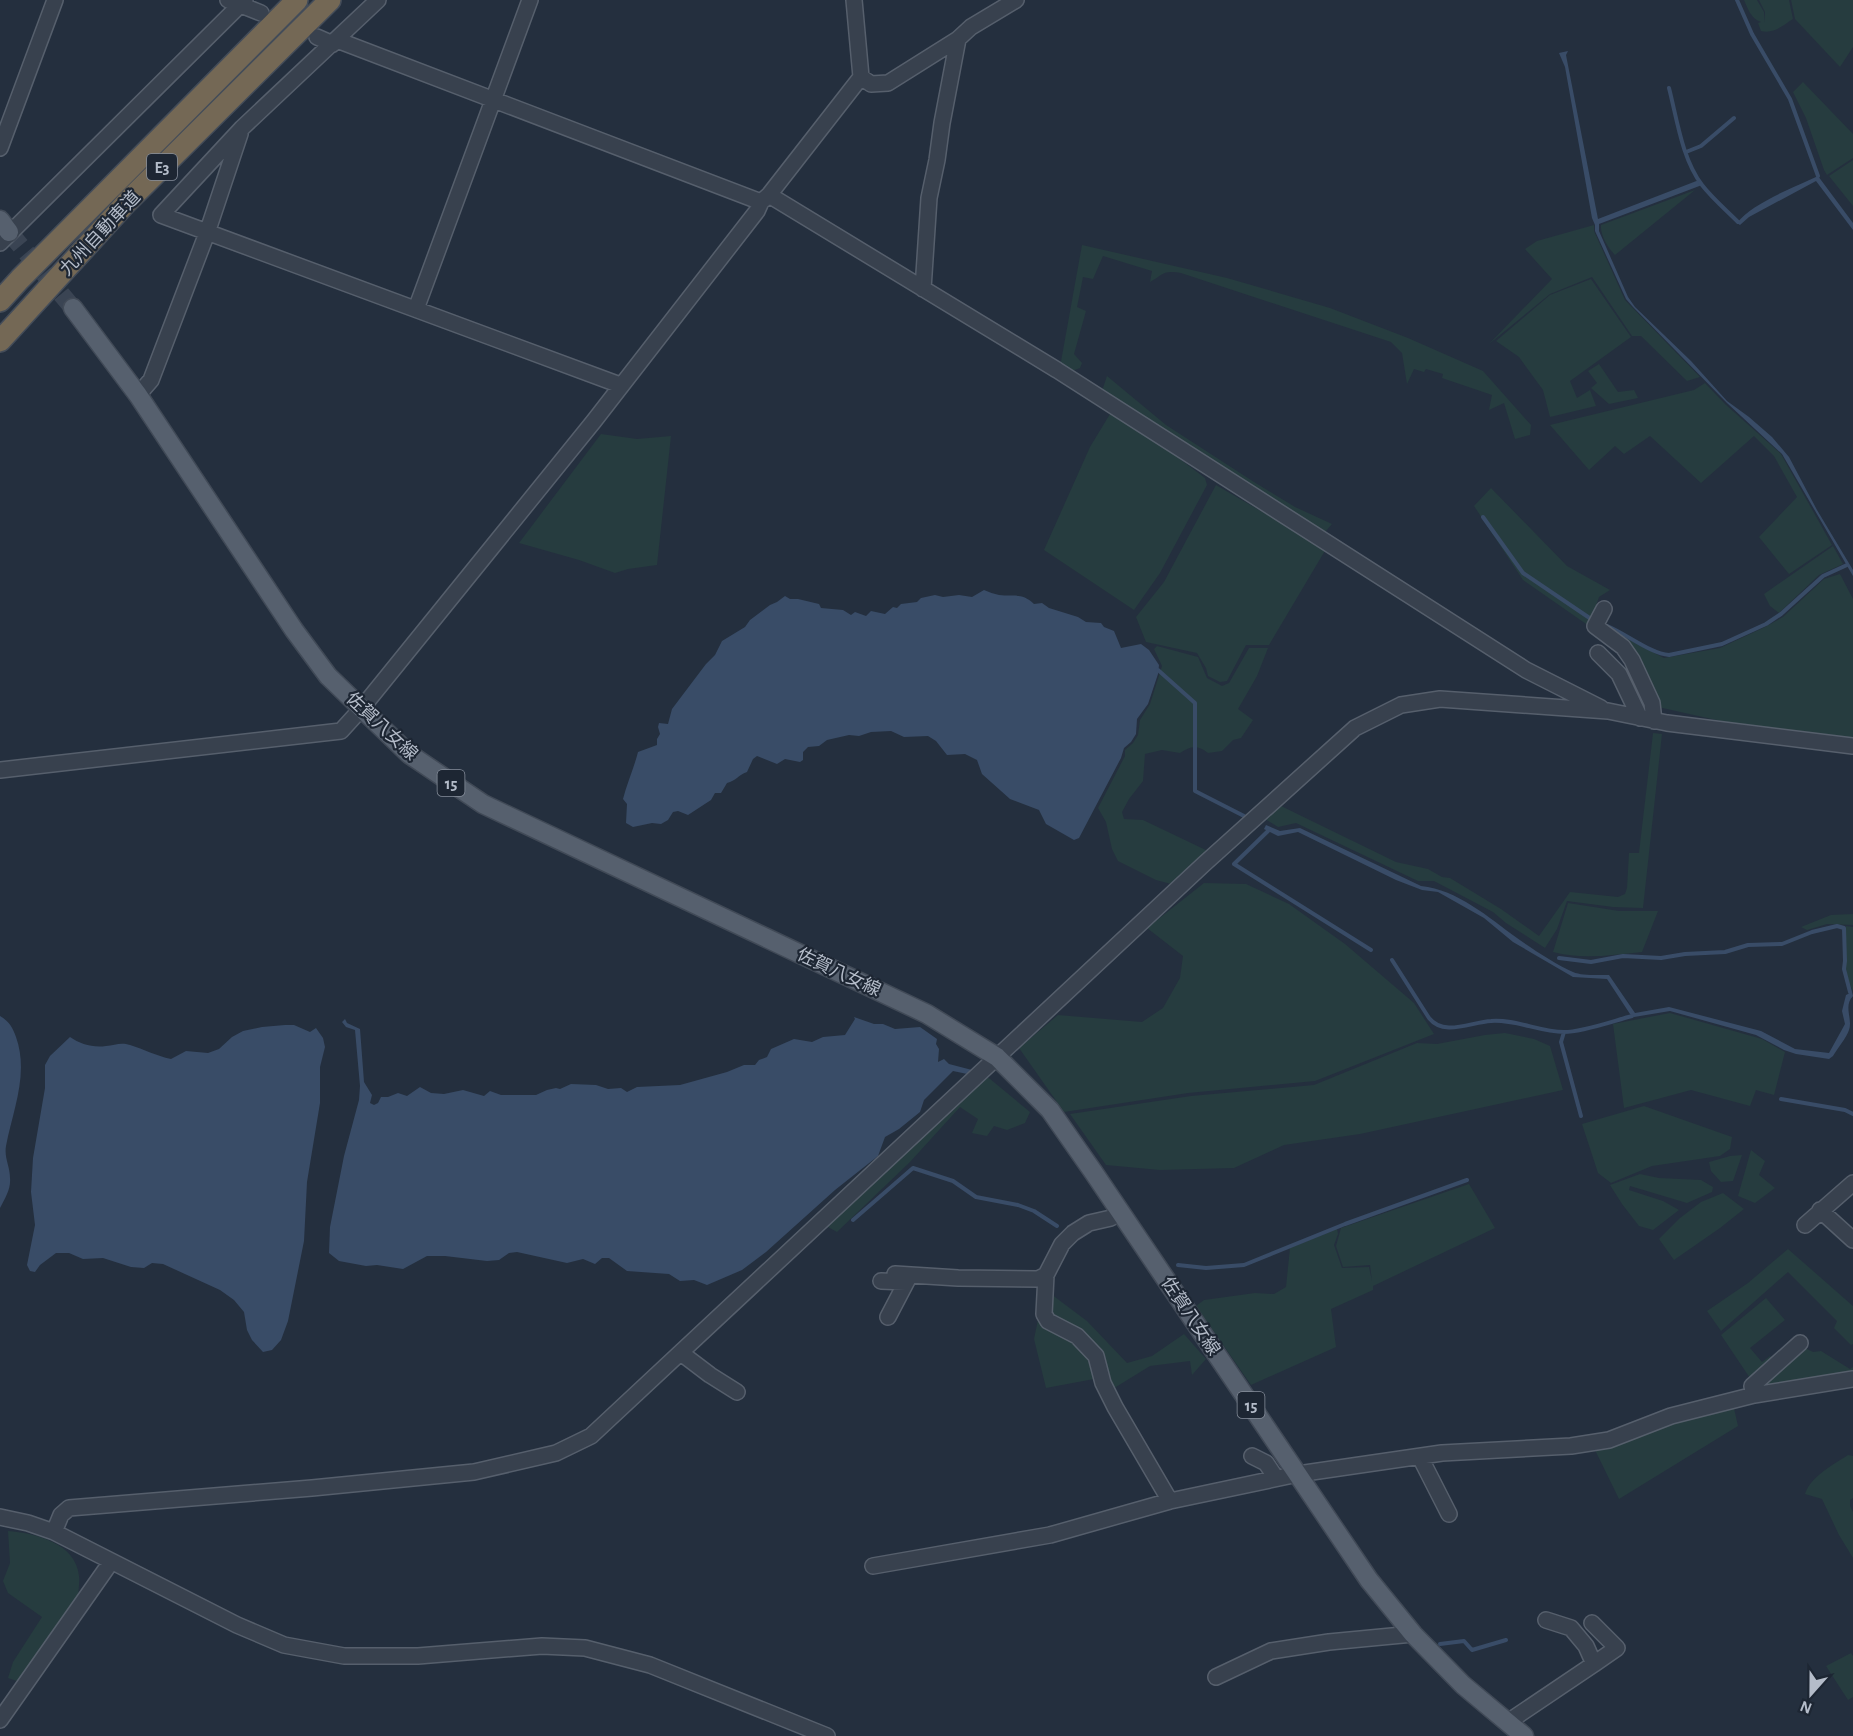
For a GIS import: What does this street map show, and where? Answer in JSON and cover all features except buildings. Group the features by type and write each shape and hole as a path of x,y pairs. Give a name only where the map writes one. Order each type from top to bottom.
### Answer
{"highway":[{"name":"九州自動車道","path":"0,301 28,270 297,0"},
{"name":"九州自動車道","path":"0,341 126,203 330,0"}],"main road":[{"name":"佐賀八女線","path":"73,308 138,396 294,630 328,676 409,754 483,804 927,1014 997,1057 1050,1110 1370,1580 1413,1634 1463,1685 1512,1730"}],"street":[{"path":"0,148 55,0"},
{"path":"378,0 242,128 161,215 620,385"},
{"path":"416,309 530,0"},
{"path":"0,771 341,731 599,424 620,385 861,77 854,0"},
{"path":"861,77 871,84 888,83 958,39 971,27 1016,0"},
{"path":"3,231 238,1 261,13"},
{"path":"317,37 495,99 765,198 1057,370 1526,670 1608,711"},
{"path":"923,289 929,198 958,39"},
{"path":"138,396 151,380 207,233 242,128"},
{"path":"1604,609 1595,626 1623,647 1632,660 1652,703 1647,719"},
{"path":"1598,653 1619,674 1647,719"},
{"path":"54,1532 61,1515 69,1508 474,1472 556,1453 591,1436 1204,864 1355,728 1401,705 1440,699 1608,711 1647,719 1853,746"},
{"path":"1805,1225 1853,1183"},
{"path":"1820,1210 1853,1240"},
{"path":"1111,1218 1089,1223 1073,1233 1062,1244 1046,1275 1044,1314 1048,1321 1077,1336 1096,1356 1103,1383 1115,1407 1170,1501"},
{"path":"888,1317 898,1278 1038,1279 1046,1275"},
{"path":"1754,1395 1752,1386 1800,1343"},
{"path":"681,1353 737,1392"},
{"path":"873,1566 1050,1535 1170,1501 1298,1474 1442,1453 1571,1446 1609,1440 1671,1416 1754,1395 1853,1379"},
{"path":"1252,1456 1266,1463 1276,1478"},
{"path":"1420,1456 1449,1514"},
{"path":"0,1517 54,1532 237,1624 284,1645 344,1656 418,1656 542,1646 585,1648 650,1665 827,1736"},
{"path":"0,1720 111,1562"},
{"path":"1546,1620 1571,1628 1586,1646 1594,1664"},
{"path":"1512,1730 1617,1648 1592,1623"},
{"path":"1216,1677 1271,1652 1329,1642 1413,1634"}],"green space":[{"path":"1744,0 1757,0 1764,12 1765,23 1765,12 1759,0 1789,0 1793,19 1774,30 1761,31 1758,23 1761,22 1752,16"},
{"path":"1791,0 1853,0 1853,47 1840,67 1795,19"},
{"path":"1803,82 1853,134 1853,158 1827,175 1806,118 1793,92"},
{"path":"1853,160 1853,206 1829,176"},
{"path":"1695,190 1615,255 1607,245 1601,225"},
{"path":"1594,225 1594,231 1625,300 1700,377 1687,381 1641,336 1632,336 1592,277 1550,294 1489,344 1552,279 1525,249 1537,241"},
{"path":"1082,245 1227,278 1330,308 1408,338 1483,371 1531,425 1530,435 1515,439 1504,403 1489,410 1492,395 1442,378 1443,374 1426,369 1424,372 1414,369 1407,384 1402,353 1391,342 1181,273 1166,273 1150,282 1152,271 1103,256 1093,279 1083,277 1077,307 1086,311 1074,354 1082,363 1080,368 1072,371 1060,367"},
{"path":"1591,279 1631,337 1570,381 1577,398 1590,390 1596,406 1550,417 1543,390 1519,357 1496,341 1550,295"},
{"path":"1599,364 1618,392 1634,390 1638,398 1609,404 1591,388 1597,383 1588,371"},
{"path":"1107,376 1166,425 1295,507 1332,524 1325,532 1102,391"},
{"path":"1705,383 1781,454 1832,545 1789,574 1759,537 1797,497 1774,456 1754,436 1701,483 1650,436 1624,454 1615,446 1589,470 1550,425 1694,390"},
{"path":"1110,414 1164,447 1205,478 1207,485 1160,573 1134,610 1044,550 1090,447"},
{"path":"601,434 637,439 671,436 657,565 615,573 519,543"},
{"path":"1216,485 1326,549 1269,645 1246,645 1227,681 1220,682 1208,676 1197,653 1146,642 1136,617 1164,582"},
{"path":"1491,488 1567,566 1610,590 1599,597 1589,626 1523,580 1474,506"},
{"path":"1833,546 1843,564 1819,575 1779,613 1770,606 1764,594"},
{"path":"1840,574 1853,599 1853,740 1761,730 1658,707 1605,629 1664,658 1720,648 1783,617 1824,579"},
{"path":"1157,646 1198,657 1207,678 1222,686 1229,683 1249,648 1268,648 1257,676 1238,709 1253,720 1241,738 1233,740 1222,751 1208,753 1194,747 1180,753 1162,750 1145,754 1143,781 1122,812 1124,819 1143,820 1210,852 1175,885 1156,880 1118,861 1112,849 1106,822 1098,808 1125,756 1125,750 1138,735 1140,720 1150,704 1162,666 1154,649"},
{"path":"1653,733 1662,734 1643,908 1567,901 1557,929 1545,948 1493,912 1434,881 1418,881 1296,823 1278,827 1265,819 1281,806 1396,862 1428,869 1442,877 1450,878 1501,909 1539,936 1570,892 1618,897 1625,894 1629,853 1639,853"},
{"path":"1204,883 1246,884 1289,904 1345,944 1414,1003 1434,1034 1315,1081 1188,1093 1064,1112 1019,1048 1058,1015 1142,1022 1163,1008 1180,978 1183,956 1147,928"},
{"path":"1568,903 1619,911 1658,911 1642,952 1575,956 1553,952"},
{"path":"1853,914 1853,925 1827,924 1807,930 1801,927 1831,915"},
{"path":"1846,926 1853,927 1853,991 1846,968"},
{"path":"1670,1013 1762,1039 1785,1052 1774,1095 1756,1090 1750,1106 1691,1090 1624,1108 1613,1024"},
{"path":"1505,1033 1534,1039 1550,1046 1563,1090 1360,1134 1284,1145 1234,1168 1160,1170 1106,1165 1070,1114 1191,1096 1314,1085 1417,1043 1437,1044"},
{"path":"984,1074 1030,1112 1025,1123 1007,1130 994,1126 987,1136 972,1133 978,1119 960,1107 910,1162 837,1232 828,1227 819,1230"},
{"path":"1644,1106 1732,1137 1730,1149 1720,1156 1652,1166 1611,1183 1598,1173 1582,1124"},
{"path":"1751,1150 1765,1161 1759,1175 1775,1188 1755,1203 1738,1196"},
{"path":"1742,1155 1733,1181 1721,1182 1711,1171 1709,1162"},
{"path":"1640,1174 1659,1178 1701,1180 1713,1187 1712,1192 1687,1203 1630,1186 1629,1190 1663,1201 1679,1210 1653,1230 1639,1226 1610,1185"},
{"path":"1469,1184 1495,1228 1373,1286 1373,1290 1331,1309 1336,1347 1251,1385 1196,1306 1204,1300 1255,1293 1274,1294 1286,1287 1290,1248 1337,1229 1338,1234 1334,1245 1342,1268 1369,1267 1372,1281 1370,1265 1343,1267 1336,1246 1341,1228"},
{"path":"1723,1193 1744,1209 1674,1260 1659,1239 1680,1218 1701,1202"},
{"path":"1788,1249 1853,1306 1853,1344 1851,1345 1834,1328 1837,1321 1788,1272 1721,1331 1707,1311 1748,1283"},
{"path":"1051,1294 1087,1321 1127,1363 1152,1356 1184,1334 1206,1359 1192,1375 1190,1361 1150,1366 1111,1390 1094,1379 1046,1388 1034,1339 1041,1305"},
{"path":"1766,1298 1785,1320 1750,1348 1762,1362 1770,1356 1775,1360 1752,1381 1721,1335"},
{"path":"1805,1348 1813,1352 1821,1351 1850,1369 1853,1367 1853,1374 1759,1388"},
{"path":"1733,1404 1738,1426 1619,1499 1595,1450"},
{"path":"1848,1455 1853,1456 1853,1498 1850,1500 1850,1506 1853,1512 1853,1558 1822,1499 1805,1494 1817,1476"},
{"path":"8,1531 42,1537 62,1548 76,1565 79,1579 78,1599 28,1673 17,1681 8,1678 13,1662 42,1617 8,1593 3,1581 10,1563"},
{"path":"1851,1653 1853,1656 1853,1697 1848,1700 1826,1666"}],"water":[{"path":"1568,51 1566,55 1598,219 1699,180 1702,185 1599,224 1599,231 1628,297 1635,307 1691,361 1727,401 1772,437 1789,457 1853,570 1853,576 1782,454 1727,403 1626,299 1595,231 1565,67 1559,53"},
{"path":"1818,176 1853,223 1853,230 1816,181 1749,217 1740,225 1737,223 1763,202"},
{"path":"984,590 999,595 1022,596 1034,604 1042,603 1049,608 1078,617 1086,622 1101,623 1104,627 1114,631 1121,648 1141,644 1149,650 1159,665 1148,704 1137,719 1136,734 1124,748 1079,838 1074,840 1046,824 1039,810 1010,799 982,774 977,760 965,754 947,755 936,741 928,736 904,737 891,731 871,732 859,736 849,735 827,740 819,746 808,747 803,752 803,760 800,762 785,759 777,764 757,756 753,759 747,772 727,783 721,793 715,793 711,800 688,815 678,811 673,812 668,820 661,824 652,823 633,827 626,823 627,804 623,799 638,752 657,745 660,734 659,723 668,724 672,709 715,655 722,641 745,627 750,620 770,605 785,596 819,604 821,608 843,610 851,615 855,612 866,616 871,611 885,614 893,607 917,602 921,598 935,595 972,597"},
{"path":"1266,825 1280,831 1300,828 1421,886 1448,893 1460,899 1484,913 1529,947 1567,969 1581,974 1609,975 1635,1013 1669,1007 1761,1031 1795,1049 1829,1053 1845,1024 1842,1011 1846,995 1852,992 1853,996 1848,1008 1849,1030 1829,1059 1796,1054 1756,1035 1670,1011 1634,1017 1607,979 1573,977 1513,942 1484,918 1438,892 1422,890 1396,880 1298,832 1278,836 1264,829"},
{"path":"0,1016 14,1031 20,1051 21,1065 18,1092 6,1146 10,1186 0,1208"},
{"path":"854,1017 895,1029 920,1027 937,1039 938,1062 944,1059 949,1064 972,1070 972,1075 953,1071 924,1100 920,1112 885,1137 878,1156 742,1270 707,1285 694,1280 680,1281 669,1274 627,1271 609,1258 602,1258 595,1264 583,1259 567,1263 517,1252 509,1253 499,1260 487,1261 427,1256 403,1269 339,1261 329,1253 330,1227 344,1156 359,1100 360,1086 355,1030 346,1027 342,1022 345,1019 347,1023 360,1029 364,1082 372,1095 370,1103 374,1105 381,1097 398,1093 407,1096 420,1087 431,1093 444,1094 463,1090 484,1096 490,1091 501,1095 536,1095 571,1084 596,1085 608,1089 621,1088 627,1092 637,1087 680,1085 744,1065 755,1065 759,1060 767,1057 771,1049 794,1039 812,1042 823,1037 845,1035"},
{"path":"294,1025 310,1032 316,1028 323,1038 325,1047 320,1067 320,1103 307,1182 304,1241 288,1321 281,1340 272,1350 263,1352 252,1340 247,1330 244,1312 234,1300 220,1290 163,1264 152,1263 144,1268 131,1267 103,1258 83,1259 69,1253 56,1253 40,1265 35,1272 30,1271 27,1265 35,1225 31,1192 33,1158 45,1088 45,1065 50,1056 70,1037 92,1046 127,1044 171,1059 186,1051 208,1053 219,1049 243,1031"}],"waterway":[{"path":"1737,0 1752,34 1790,99 1818,176"},
{"path":"1669,88 1681,138 1695,175 1710,195 1738,222"},
{"path":"1686,152 1701,146 1734,118"},
{"path":"1483,517 1523,573 1594,621"},
{"path":"1607,626 1662,654 1669,655 1722,644 1766,624 1781,614 1823,576 1847,565"},
{"path":"1158,670 1195,703 1195,791 1244,816"},
{"path":"1268,831 1234,864 1371,950"},
{"path":"1559,958 1591,962 1623,956 1661,958 1725,952 1748,945 1782,944 1812,932 1837,926 1844,928 1844,969 1850,992"},
{"path":"1392,960 1429,1018 1442,1027 1450,1028 1500,1021 1546,1030 1572,1032 1632,1016"},
{"path":"1564,1032 1561,1042 1581,1116"},
{"path":"1781,1099 1845,1110 1853,1114"},
{"path":"853,1220 913,1168 953,1181 976,1197 1018,1205 1034,1211 1057,1226"},
{"path":"1178,1265 1206,1268 1244,1265 1345,1224 1467,1180"},
{"path":"1440,1644 1464,1641 1472,1650 1506,1640"}],"tunnel":[{"path":"9,232 73,308"}]}
